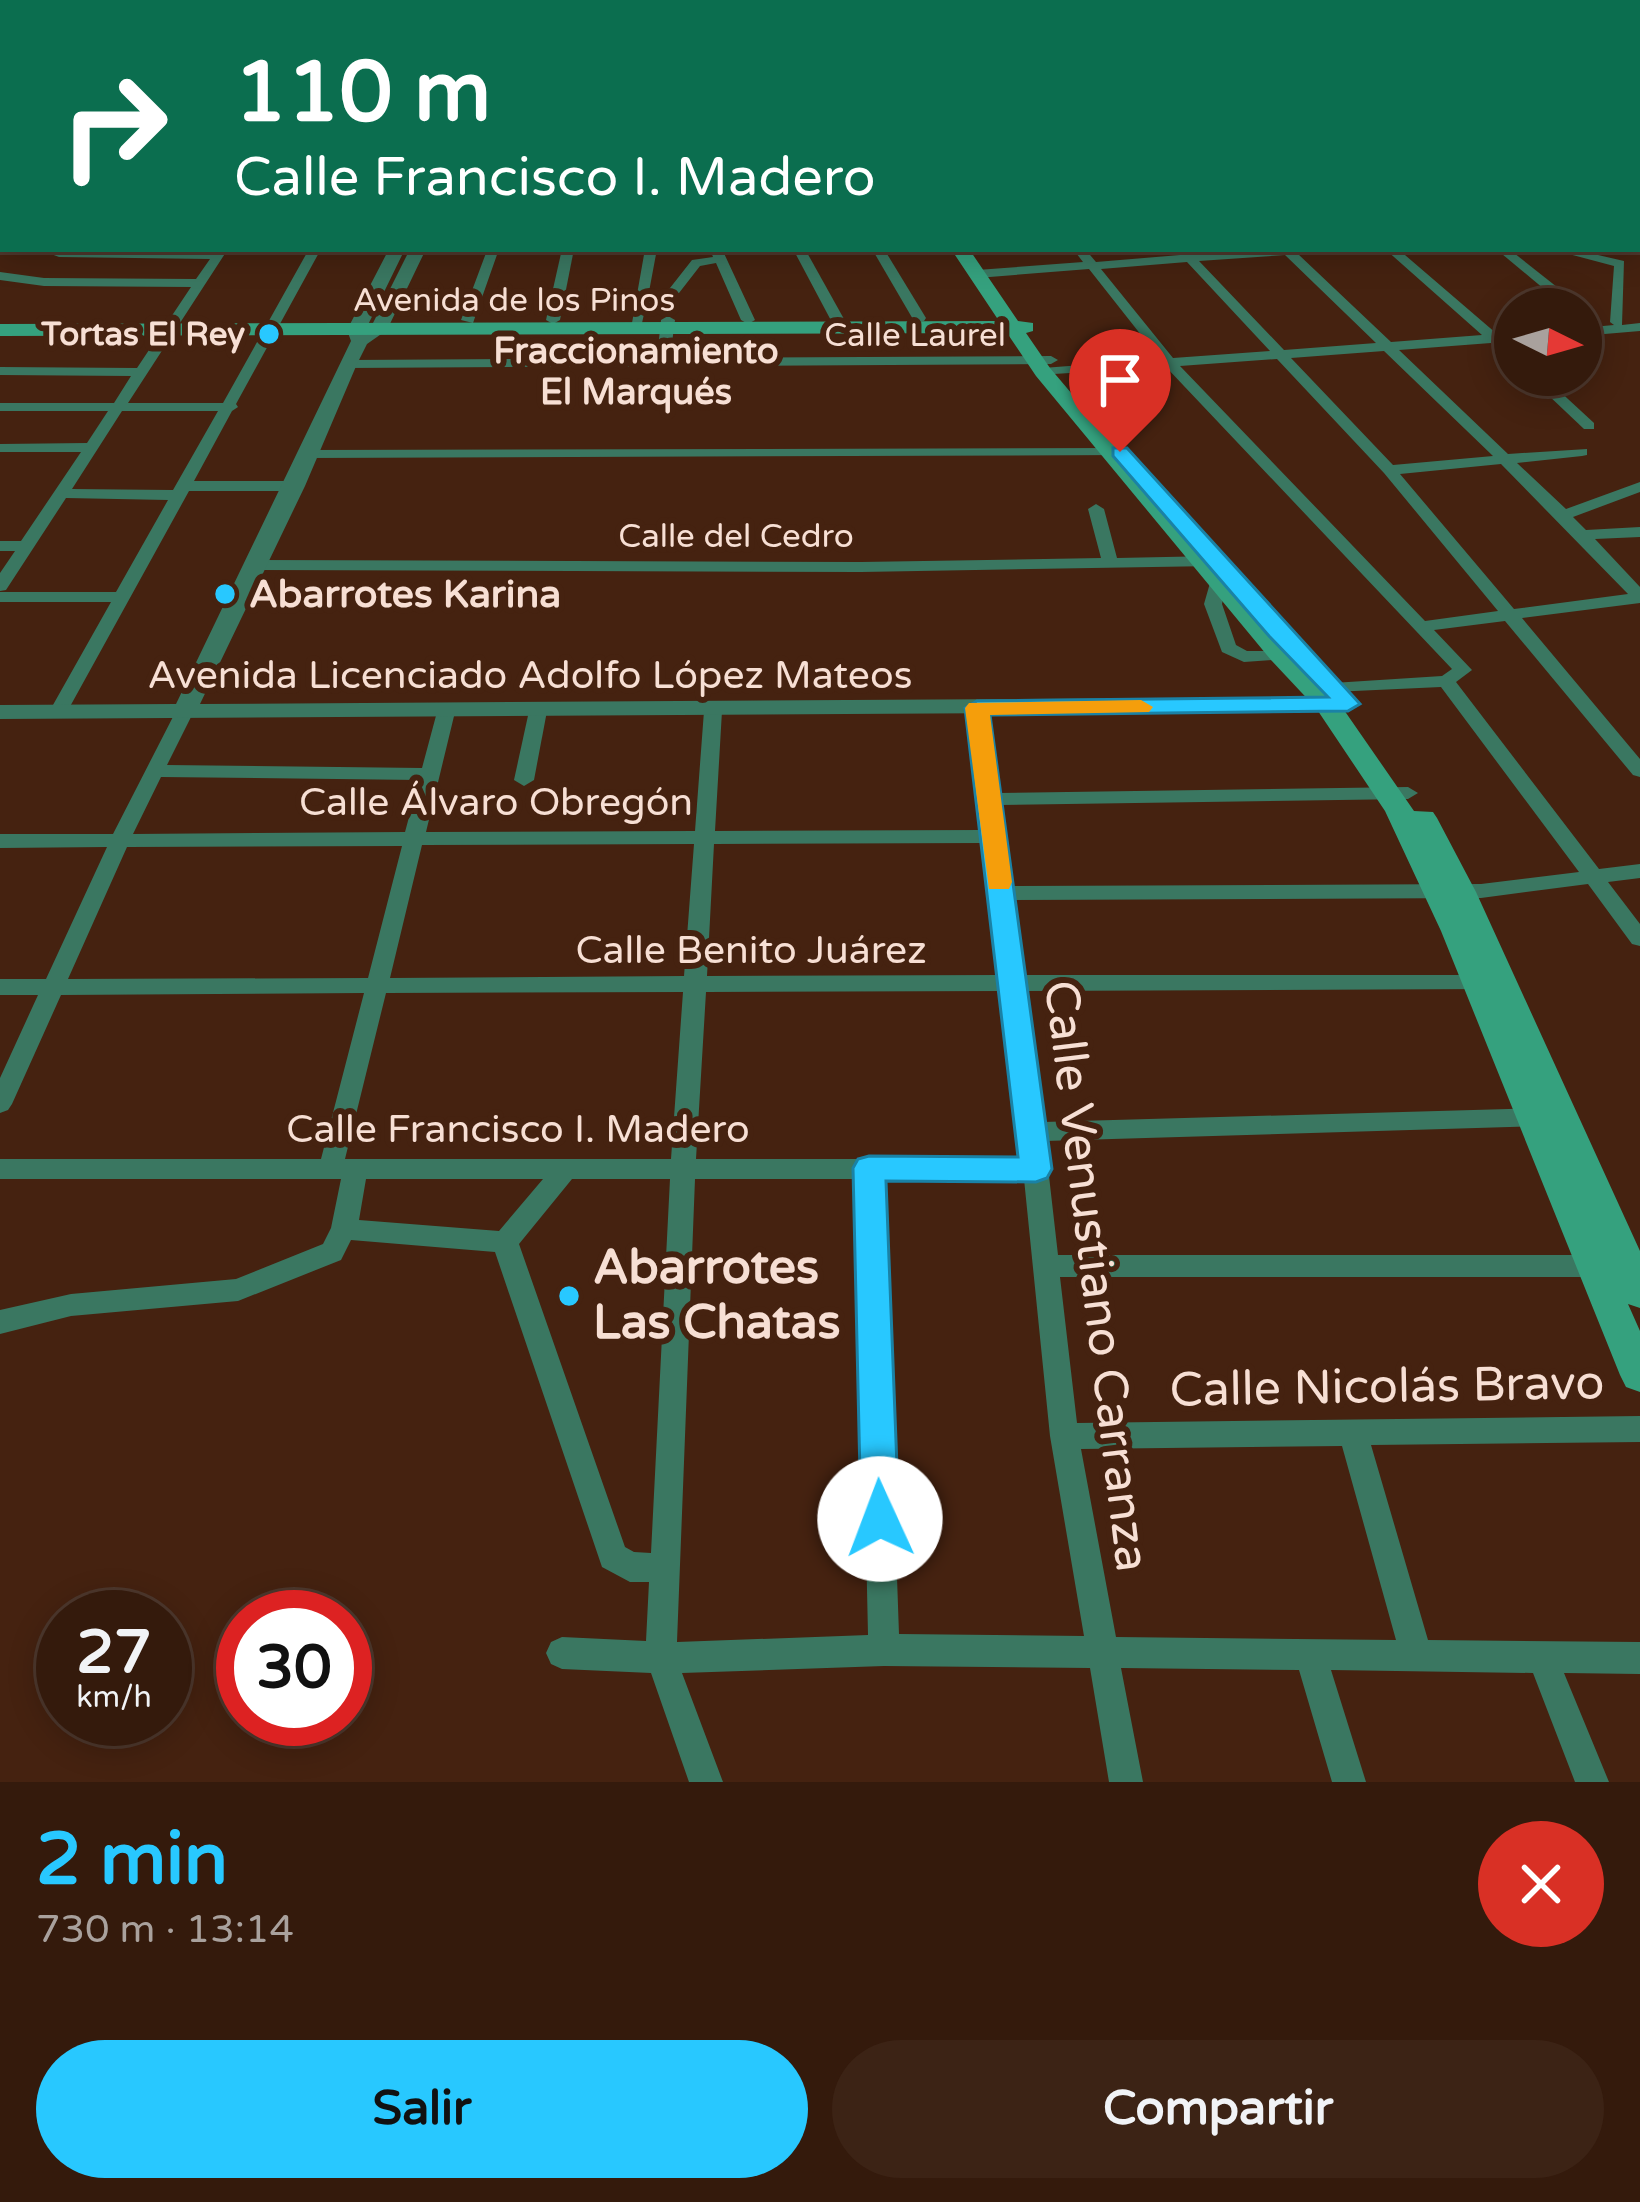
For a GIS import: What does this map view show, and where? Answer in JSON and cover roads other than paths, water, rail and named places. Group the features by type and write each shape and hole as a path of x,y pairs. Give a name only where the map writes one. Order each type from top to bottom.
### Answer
{"main road":[{"path":"979,265 1047,366 1280,655 1332,696"},
{"name":"Avenida de los Pinos","path":"368,329 639,311 668,324 748,320 839,324 919,318 1017,322"},
{"name":"Avenida de los Pinos","path":"0,320 368,329 1017,322"},
{"name":"Avenida de los Pinos","path":"0,330 171,325"},
{"path":"1210,568 1332,696 1399,793 1489,981 1564,1117 1634,1280"},
{"path":"1489,981 1530,1118 1640,1375"}],"street":[{"path":"8,280 45,252"},
{"path":"0,586 220,252"},
{"path":"58,712 313,252"},
{"path":"368,329 396,252"},
{"path":"0,1104 120,840 258,566 348,364 416,252"},
{"path":"468,320 491,252"},
{"path":"553,320 567,252"},
{"path":"639,311 650,252"},
{"path":"801,252 839,324"},
{"path":"880,252 919,318"},
{"path":"1081,252 1171,363 1424,626 1454,676 1640,939"},
{"path":"979,265 1093,267 1236,252"},
{"path":"1289,252 1563,515 1640,597"},
{"path":"1394,252 1494,338"},
{"path":"1506,252 1550,288"},
{"path":"1569,252 1620,264 1617,322"},
{"path":"639,311 681,289 696,263 718,254 748,320"},
{"path":"1185,254 1389,470 1640,771"},
{"path":"8,280 199,284"},
{"path":"663,362 668,324"},
{"path":"1602,330 1640,327"},
{"name":"Calle Laurel","path":"348,364 1047,366 1171,363 1494,338"},
{"path":"0,371 140,372"},
{"path":"1557,396 1589,426"},
{"path":"0,407 231,407"},
{"path":"0,448 92,447"},
{"path":"310,454 1114,452"},
{"path":"1389,470 1582,452"},
{"path":"62,493 295,485"},
{"path":"1563,515 1640,487"},
{"path":"1096,509 1112,564"},
{"path":"1583,535 1640,532"},
{"path":"0,546 27,546"},
{"name":"Calle del Cedro","path":"258,566 1112,564 1210,568"},
{"path":"0,597 123,597"},
{"path":"1424,626 1640,597"},
{"path":"1332,696 1454,676"},
{"name":"Avenida Licenciado Adolfo López Mateos","path":"0,712 977,708 1332,696"},
{"name":"Calle Venustiano Carranza","path":"977,708 1032,1132 1064,1436 1126,1782"},
{"path":"524,780 538,711"},
{"path":"706,1782 661,1658 683,1168 713,711"},
{"path":"0,1322 71,1305 238,1291 332,1252 344,1229 344,1167 379,987 446,712"},
{"path":"155,771 431,774"},
{"path":"988,799 1399,793"},
{"name":"Calle Álvaro Obregón","path":"0,841 992,836"},
{"path":"1000,893 1449,892 1640,871"},
{"name":"Calle Benito Juárez","path":"0,987 1489,981"},
{"path":"1032,1132 1564,1117"},
{"path":"869,1168 884,1650"},
{"name":"Calle Francisco I. Madero","path":"0,1169 1036,1169"},
{"path":"505,1242 565,1170"},
{"path":"344,1229 505,1242"},
{"path":"505,1242 614,1557 630,1567 665,1568"},
{"path":"1046,1266 1592,1266 1634,1280"},
{"name":"Calle Nicolás Bravo","path":"1064,1436 1640,1429"},
{"path":"1353,1433 1416,1654"},
{"path":"562,1653 661,1658 884,1650 1640,1658"},
{"path":"1310,1654 1349,1782"},
{"path":"1543,1659 1592,1782"}],"place":[{"name":"Tortas El Rey","path":"269,334"},
{"name":"Abarrotes Karina","path":"225,594"},
{"name":"Abarrotes Las Chatas","path":"569,1296"}],"district":[{"name":"Fraccionamiento El Marqués","path":"636,372"}]}
